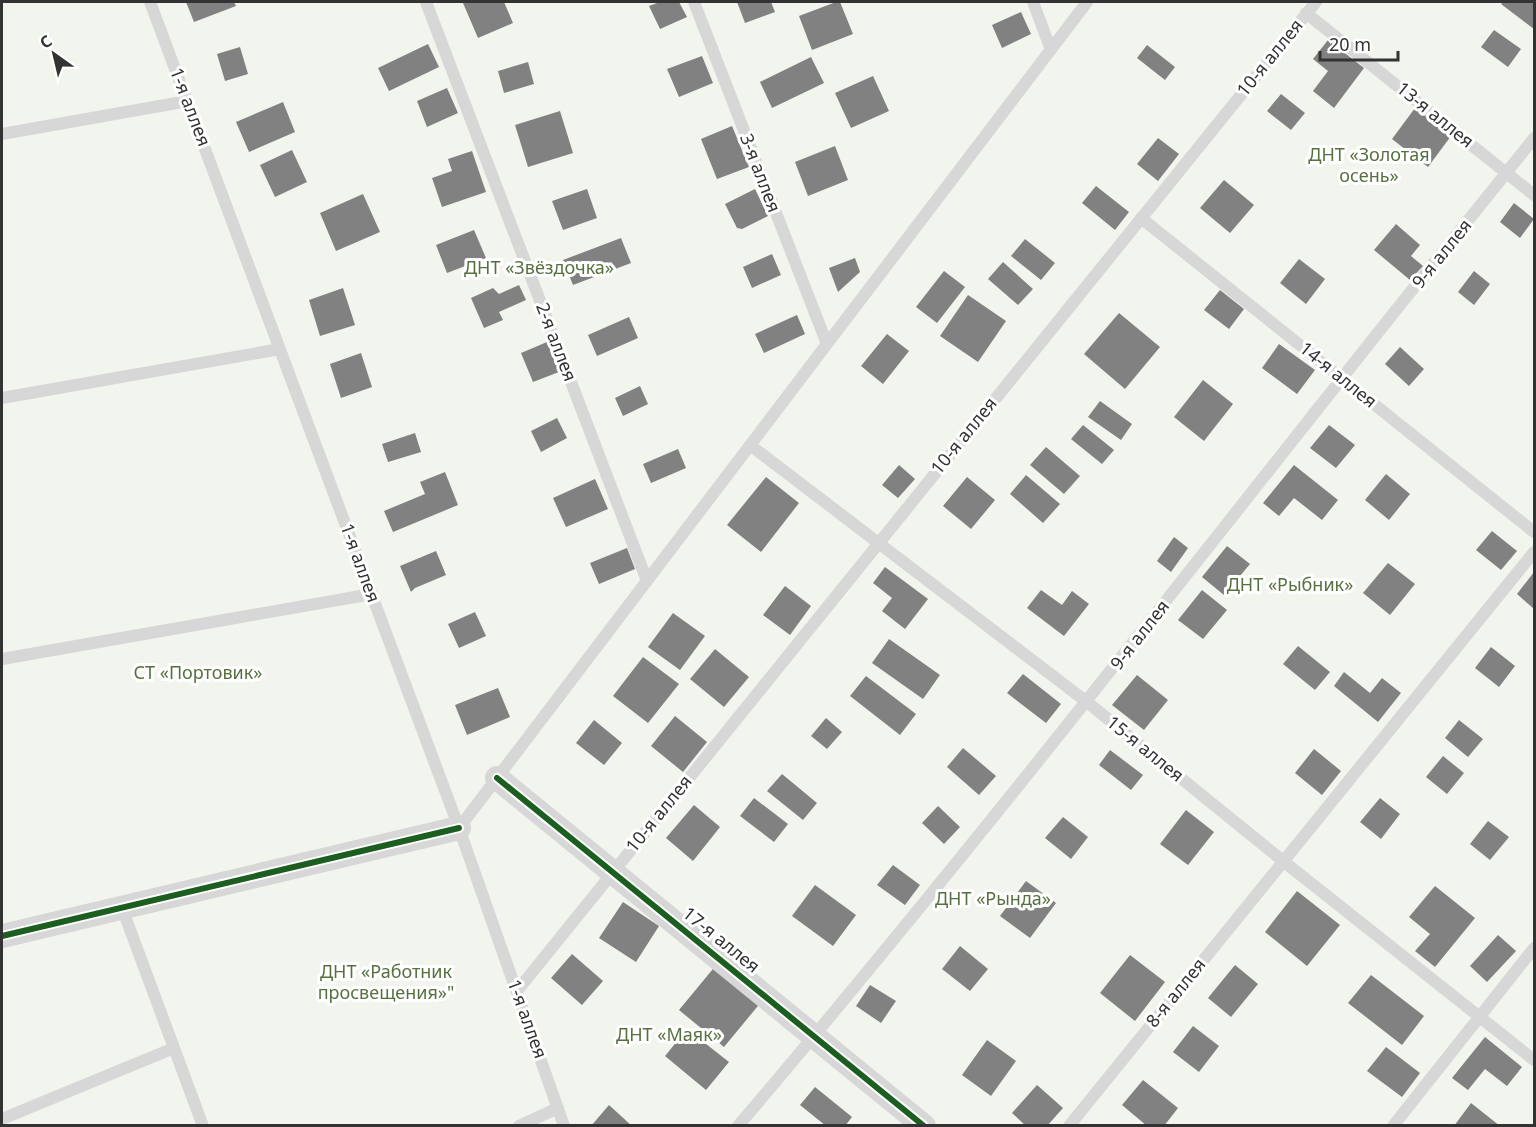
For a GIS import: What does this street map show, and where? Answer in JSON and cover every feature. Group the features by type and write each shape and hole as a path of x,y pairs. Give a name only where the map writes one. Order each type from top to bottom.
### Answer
{"street":[{"name":"17-я аллея","path":"497,778 924,1125"},
{"path":"2,936 459,828"}],"lane":[{"name":"1-я аллея","path":"150,2 459,828 564,1125"},
{"name":"2-я аллея","path":"426,2 647,581"},
{"name":"3-я аллея","path":"694,2 827,344"},
{"path":"1032,2 1051,50"},
{"path":"459,828 1087,2"},
{"name":"10-я аллея","path":"517,991 1316,2"},
{"name":"13-я аллея","path":"1306,13 1534,195"},
{"path":"2,134 188,101"},
{"name":"9-я аллея","path":"738,1125 815,1035 1087,702 1534,138"},
{"name":"14-я аллея","path":"1141,218 1534,532"},
{"path":"2,398 280,350"},
{"name":"15-я аллея","path":"750,445 1087,702 1534,1060"},
{"name":"8-я аллея","path":"1069,1125 1534,552"},
{"path":"2,659 372,594"},
{"path":"122,908 203,1125"},
{"path":"1393,1125 1534,948"},
{"path":"2,1119 174,1048"},
{"path":"519,1125 558,1108"}],"green space":[{"path":"2,2 1534,2 1534,1125 2,1126"}],"building":[{"path":"186,2 234,2 236,6 194,22"},
{"path":"504,2 513,23 478,38 463,3"},
{"path":"660,2 679,2 687,17 660,29 649,6"},
{"path":"737,2 771,2 775,12 745,23"},
{"path":"840,2 853,34 812,50 799,16"},
{"path":"1503,2 1534,2 1534,29 1501,4"},
{"path":"1021,12 1031,34 1002,48 992,25"},
{"path":"1494,30 1521,49 1508,67 1481,47"},
{"path":"1328,40 1364,68 1334,108 1313,91 1328,71 1313,59"},
{"path":"428,44 439,67 389,91 378,68"},
{"path":"1147,45 1175,67 1165,80 1137,58"},
{"path":"240,47 248,74 225,81 217,54"},
{"path":"702,56 713,83 679,97 667,69"},
{"path":"811,57 824,83 772,108 760,82"},
{"path":"528,62 534,84 504,93 498,71"},
{"path":"873,76 889,111 851,128 835,93"},
{"path":"447,88 458,113 427,127 417,101"},
{"path":"1281,94 1305,113 1291,130 1267,111"},
{"path":"283,102 295,132 249,152 236,122"},
{"path":"1415,108 1451,136 1428,167 1392,139"},
{"path":"560,111 573,153 528,167 515,125"},
{"path":"732,126 749,167 717,179 701,139"},
{"path":"1158,138 1179,154 1158,181 1137,164"},
{"path":"835,146 848,180 808,196 795,162"},
{"path":"292,150 307,182 275,197 260,165"},
{"path":"472,151 486,192 442,207 432,178 452,171 448,159"},
{"path":"1224,180 1254,205 1230,233 1200,208"},
{"path":"1096,186 1129,212 1115,230 1082,203"},
{"path":"587,189 597,218 563,230 552,201"},
{"path":"755,189 768,216 742,229 737,228 725,204"},
{"path":"363,194 380,232 336,251 320,213"},
{"path":"1514,203 1534,219 1520,238 1500,222"},
{"path":"1396,224 1420,245 1411,256 1423,266 1410,280 1374,250"},
{"path":"474,230 486,258 447,273 436,245"},
{"path":"621,238 631,263 573,285 563,260"},
{"path":"1025,239 1055,263 1041,280 1011,256"},
{"path":"772,254 781,275 752,288 743,267"},
{"path":"855,258 860,272 838,292 829,268"},
{"path":"1299,259 1325,279 1306,304 1280,283"},
{"path":"1003,262 1033,289 1018,305 988,279"},
{"path":"944,271 965,287 937,323 916,307"},
{"path":"1474,271 1490,284 1474,305 1458,292"},
{"path":"519,285 526,300 499,312 503,320 484,328 471,298 493,288 499,294"},
{"path":"343,288 355,325 320,336 309,300"},
{"path":"1220,290 1244,309 1229,329 1204,310"},
{"path":"968,295 1006,321 978,362 940,336"},
{"path":"1119,313 1160,347 1125,389 1084,354"},
{"path":"797,315 805,334 764,353 755,334"},
{"path":"629,317 638,338 597,356 588,335"},
{"path":"887,334 909,351 883,384 861,366"},
{"path":"547,342 559,372 533,382 521,353"},
{"path":"1279,344 1315,370 1297,394 1262,368"},
{"path":"1400,347 1424,369 1409,386 1385,364"},
{"path":"361,353 372,387 341,398 330,364"},
{"path":"1203,380 1233,404 1204,441 1174,417"},
{"path":"640,386 648,404 623,416 615,398"},
{"path":"1100,401 1132,424 1121,440 1088,417"},
{"path":"557,418 567,438 541,452 531,431"},
{"path":"1083,425 1114,450 1102,464 1071,439"},
{"path":"1329,425 1355,445 1336,468 1310,448"},
{"path":"415,433 421,452 388,462 382,444"},
{"path":"1046,447 1080,476 1064,494 1030,465"},
{"path":"678,449 686,468 651,483 643,464"},
{"path":"899,465 915,479 898,498 882,485"},
{"path":"1294,465 1338,500 1322,520 1294,498 1279,516 1263,503"},
{"path":"445,472 458,505 393,532 384,511 425,494 420,482"},
{"path":"1386,474 1410,494 1389,520 1365,500"},
{"path":"1026,475 1060,504 1043,523 1010,494"},
{"path":"766,477 799,503 761,552 727,525"},
{"path":"967,477 995,500 971,529 943,506"},
{"path":"595,479 608,509 566,527 553,498"},
{"path":"1492,531 1517,551 1501,570 1476,550"},
{"path":"1174,537 1188,548 1171,572 1157,561"},
{"path":"1227,546 1250,564 1224,595 1202,577"},
{"path":"627,548 635,569 599,584 590,563"},
{"path":"436,551 446,575 415,588 411,592 400,566"},
{"path":"1388,563 1415,584 1390,615 1363,593"},
{"path":"885,567 928,599 905,629 882,611 892,598 873,583"},
{"path":"1534,572 1534,609 1517,594"},
{"path":"785,586 811,606 790,635 763,615"},
{"path":"1041,590 1062,605 1072,591 1089,604 1064,636 1027,608"},
{"path":"1202,590 1227,610 1203,639 1178,620"},
{"path":"475,612 486,636 459,648 448,624"},
{"path":"673,613 705,636 680,670 648,647"},
{"path":"889,639 940,675 923,699 872,663"},
{"path":"1298,646 1330,672 1315,690 1283,664"},
{"path":"1491,647 1515,666 1499,687 1475,668"},
{"path":"715,649 749,677 724,707 690,679"},
{"path":"643,657 679,684 648,723 613,696"},
{"path":"1344,672 1370,693 1382,678 1401,693 1378,722 1334,686"},
{"path":"1023,674 1061,704 1046,723 1007,693"},
{"path":"1137,675 1168,700 1144,730 1112,705"},
{"path":"866,676 916,714 900,735 850,696"},
{"path":"498,688 510,717 467,735 455,705"},
{"path":"675,716 707,742 683,772 651,746"},
{"path":"826,718 842,732 827,749 811,736"},
{"path":"594,720 622,743 604,765 576,743"},
{"path":"1459,720 1483,739 1468,757 1445,738"},
{"path":"963,748 996,776 979,795 947,767"},
{"path":"1314,749 1341,771 1322,795 1295,773"},
{"path":"1110,750 1143,775 1131,790 1099,765"},
{"path":"1443,756 1464,773 1447,794 1426,777"},
{"path":"782,774 817,803 803,820 767,791"},
{"path":"754,798 788,824 774,842 740,816"},
{"path":"1380,798 1400,814 1381,839 1360,822"},
{"path":"694,805 720,827 693,861 666,838"},
{"path":"938,806 960,827 944,844 922,823"},
{"path":"1186,810 1214,832 1188,865 1160,844"},
{"path":"1063,817 1088,837 1071,859 1045,838"},
{"path":"1488,821 1509,837 1490,860 1470,844"},
{"path":"893,865 920,885 905,905 877,885"},
{"path":"1026,881 1056,903 1030,938 1000,916"},
{"path":"815,885 856,915 833,946 792,916"},
{"path":"1435,886 1475,918 1435,967 1415,951 1430,934 1409,917"},
{"path":"1297,891 1340,925 1307,966 1265,932"},
{"path":"623,902 659,926 636,962 599,938"},
{"path":"1498,935 1516,951 1487,982 1470,966"},
{"path":"960,946 988,969 970,991 942,969"},
{"path":"572,954 603,981 582,1005 551,978"},
{"path":"1130,955 1165,982 1135,1021 1100,993"},
{"path":"717,964 762,1001 724,1047 679,1010"},
{"path":"1235,965 1258,984 1231,1017 1208,998"},
{"path":"1371,975 1424,1016 1402,1045 1348,1003"},
{"path":"870,985 896,1001 881,1023 856,1006"},
{"path":"1193,1026 1219,1046 1199,1072 1173,1052"},
{"path":"687,1029 729,1062 706,1090 665,1056"},
{"path":"1485,1037 1522,1067 1507,1086 1485,1069 1468,1090 1452,1078"},
{"path":"987,1040 1016,1061 991,1096 962,1075"},
{"path":"1386,1047 1420,1073 1402,1097 1367,1071"},
{"path":"1143,1080 1178,1108 1164,1126 1147,1126 1122,1105"},
{"path":"1037,1085 1063,1108 1047,1126 1026,1126 1012,1113"},
{"path":"815,1087 852,1117 845,1126 826,1126 800,1105"},
{"path":"1471,1103 1500,1126 1454,1126"},
{"path":"609,1105 632,1126 591,1126"}],"cycle path":[{"path":"497,778 924,1126"},
{"path":"2,936 459,828"}],"park label":[{"name":"ДНТ «Золотая осень»","path":"1369,165"},
{"name":"ДНТ «Звёздочка»","path":"539,268"},
{"name":"ДНТ «Рыбник»","path":"1290,585"},
{"name":"СТ «Портовик»","path":"198,673"},
{"name":"ДНТ «Рында»","path":"993,899"},
{"name":"ДНТ «Работник просвещения»\"","path":"386,982"},
{"name":"ДНТ «Маяк»","path":"669,1035"}]}
